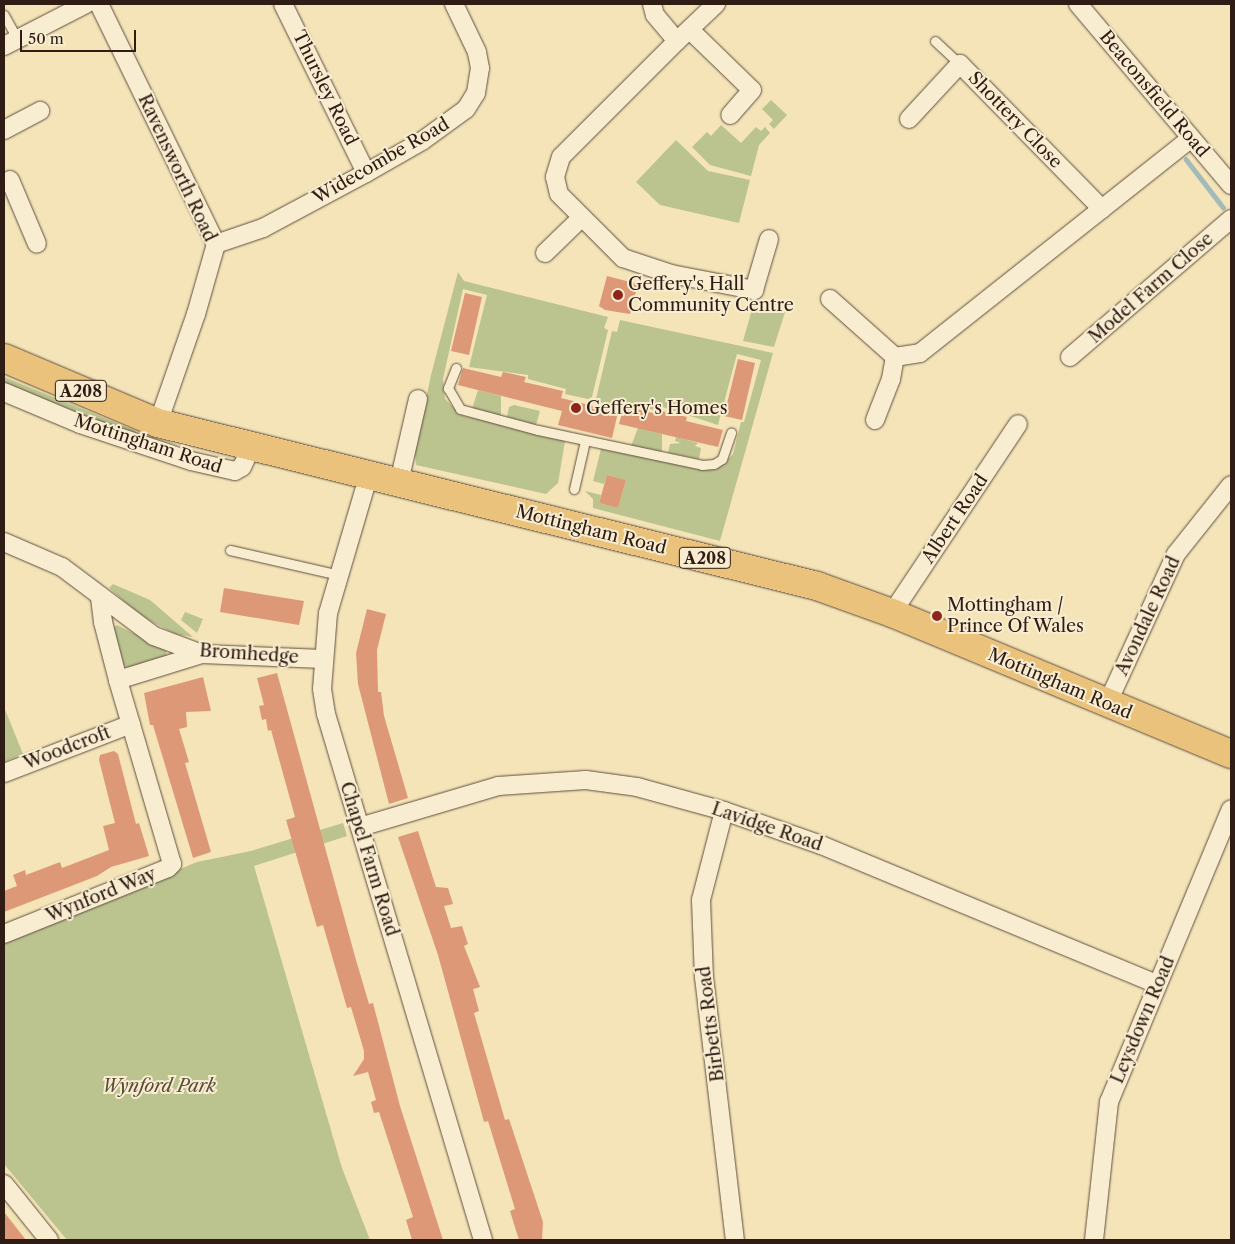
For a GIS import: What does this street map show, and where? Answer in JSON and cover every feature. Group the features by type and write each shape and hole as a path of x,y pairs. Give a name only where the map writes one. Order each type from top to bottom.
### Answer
{"main road":[{"name":"Mottingham Road","path":"4,358 158,423 817,586 892,613 1231,754"}],"street":[{"path":"10,42 86,4"},
{"name":"Ravensworth Road","path":"99,4 216,244 196,314 158,423"},
{"name":"Thursley Road","path":"283,4 366,173"},
{"name":"Widecombe Road","path":"216,244 263,228 366,173 443,128 466,109 476,93 480,68 477,52 454,4"},
{"path":"652,4 655,15 684,35 752,90 730,115"},
{"path":"716,4 561,156 555,185 566,204 623,258 671,274 754,290 769,238"},
{"name":"Beaconsfield Road","path":"1078,4 1231,185"},
{"name":"Shottery Close","path":"909,119 960,64 1102,209"},
{"path":"4,130 40,111"},
{"path":"895,357 920,353 1191,138"},
{"path":"6,177 37,244"},
{"path":"545,253 580,218"},
{"name":"Model Farm Close","path":"1070,356 1231,219"},
{"path":"830,299 895,357"},
{"path":"875,420 891,380 895,357"},
{"name":"Mottingham Road","path":"4,392 80,424 191,461 235,471 242,467 252,446"},
{"path":"399,482 418,399"},
{"name":"Albert Road","path":"892,613 1018,424"},
{"name":"Chapel Farm Road","path":"369,474 328,613 323,659 326,714 483,1240"},
{"name":"Avondale Road","path":"1108,704 1176,554 1231,485"},
{"name":"Bromhedge","path":"4,542 62,567 148,632 202,654 323,659"},
{"path":"100,597 103,622 131,724"},
{"path":"118,680 202,654"},
{"name":"Woodcroft","path":"4,773 131,724"},
{"name":"Wynford Way","path":"4,934 168,868 172,864 131,724"},
{"name":"Lavidge Road","path":"360,827 498,786 537,781 586,780 637,787 724,811 821,845 1157,984"},
{"name":"Leysdown Road","path":"1094,1240 1109,1102 1231,809"},
{"name":"Birbetts Road","path":"724,811 701,900 704,977 735,1240"},
{"path":"4,1184 49,1240"}],"lane":[{"path":"4,15 10,42"},
{"path":"935,41 960,64"},
{"path":"456,368 449,382 449,392 464,411 585,441 708,465 722,459 731,433"},
{"path":"574,489 585,441"},
{"path":"230,550 339,575"}],"green space":[{"path":"771,100 787,115 774,129 769,124 773,120 762,109"},
{"path":"721,125 741,143 756,127 761,131 765,127 770,133 759,145 751,176 710,165 692,147 707,132 711,136"},
{"path":"676,140 708,171 750,180 739,223 660,205 636,182"},
{"path":"458,272 464,281 608,317 604,328 608,330 592,397 588,399 565,394 566,389 528,379 528,375 469,367 487,295 463,289 443,379 445,399 461,415 565,441 558,483 546,494 416,465 415,453 431,375"},
{"path":"753,306 785,312 774,347 743,341"},
{"path":"620,320 773,353 720,541 593,508 593,499 585,491 601,495 599,503 618,508 626,480 607,475 604,484 593,481 601,449 699,468 726,462 733,454 741,422 744,422 761,360 737,354 718,425 663,407 658,411 622,402 621,407 599,402 596,399 612,331 617,332"},
{"path":"4,377 134,430 145,440 4,383"},
{"path":"478,390 501,396 501,416 472,409"},
{"path":"514,405 540,411 536,425 507,417 509,407"},
{"path":"638,428 662,434 662,452 631,446"},
{"path":"676,437 698,443 695,446 701,448 699,459 668,453 670,444 681,443 675,441"},
{"path":"113,584 150,600 193,637 175,634 141,616 109,588"},
{"path":"185,612 203,619 197,633 181,620"},
{"path":"117,625 165,649 168,658 132,669 118,663 111,629"},
{"path":"4,707 23,754 4,762"},
{"name":"Wynford Park","path":"343,823 347,836 254,866 342,1168 370,1240 67,1240 4,1164 4,941 197,862 251,851"}],"building":[{"name":"Geffery's Hall Community Centre","path":"607,276 638,284 630,314 605,310 599,306"},
{"path":"465,293 482,297 469,355 451,351"},
{"path":"738,359 755,363 742,420 724,416"},
{"name":"Geffery's Homes","path":"463,368 501,377 503,372 526,377 524,382 563,391 561,398 618,412 612,438 558,425 562,411 458,385"},
{"path":"624,406 661,415 662,411 687,417 686,421 723,430 718,447 619,424"},
{"path":"607,475 626,480 618,508 599,503"},
{"path":"224,588 304,601 299,625 220,612"},
{"path":"367,609 386,614 377,650 378,692 381,692 384,716 408,798 389,804 358,684 356,653"},
{"path":"277,673 356,960 369,1004 373,1003 400,1106 443,1240 412,1240 406,1220 413,1217 379,1112 374,1113 371,1102 376,1100 368,1072 353,1076 364,1059 364,1051 351,1007 347,1008 323,925 317,927 286,820 295,817 271,730 268,731 266,719 262,720 259,706 264,705 257,678"},
{"path":"203,677 211,711 186,712 187,727 179,729 189,762 185,763 211,852 193,858 153,725 150,725 144,693"},
{"path":"114,751 118,754 136,824 139,823 149,856 111,867 97,876 4,912 4,891 17,886 13,875 25,870 26,875 60,862 62,868 109,850 103,826 115,823 99,760 100,755"},
{"path":"418,831 436,887 448,888 453,904 444,906 451,928 462,926 468,944 464,946 480,987 473,989 479,1011 474,1013 505,1120 509,1119 543,1222 542,1240 519,1240 510,1211 515,1209 488,1121 484,1122 438,955 398,837"},
{"path":"4,1212 26,1240 4,1240"}],"waterway":[{"path":"1186,159 1223,207"}],"place":[{"name":"Geffery's Hall Community Centre","path":"618,295"},
{"name":"Geffery's Homes","path":"576,408"},
{"name":"Mottingham / Prince Of Wales","path":"937,616"}]}
